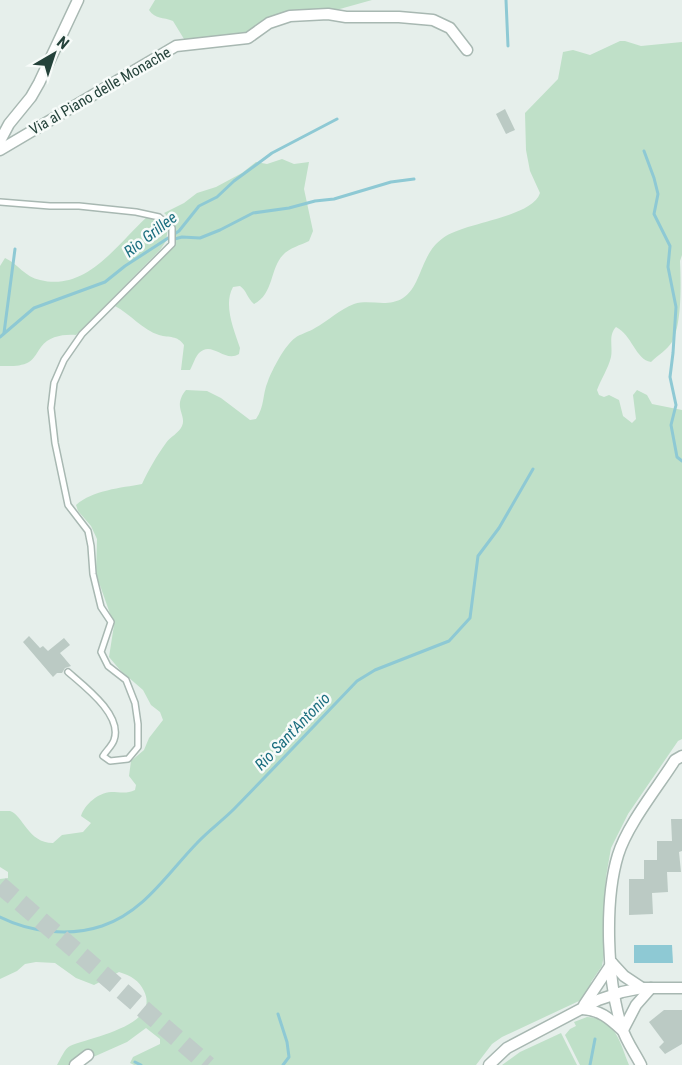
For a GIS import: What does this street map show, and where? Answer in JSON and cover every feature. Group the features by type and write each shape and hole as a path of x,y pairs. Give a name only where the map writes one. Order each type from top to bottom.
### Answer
{"street":[{"path":"1,146 9,124 31,97 39,82 78,0"},
{"name":"Via al Piano delle Monache","path":"1,146 176,46 248,38 269,23 290,16 328,14 433,20 450,28 467,50"},
{"path":"641,1065 622,1030 613,994 609,927 612,883 618,854 629,831 675,760 682,756"},
{"path":"612,963 624,976 646,988"},
{"path":"580,1009 596,990 612,963"},
{"path":"622,1030 646,988"},
{"path":"489,1065 507,1048 613,994 646,988 682,988"},
{"path":"580,1009 602,1014 622,1030"},
{"path":"75,1065 88,1055"}],"lane":[{"path":"0,202 79,206 136,212 159,217 172,228 172,244 82,334 64,360 54,383 51,408 55,443 68,505 87,531 91,546 93,574 101,607 111,622 101,652 108,666 126,680 135,703 138,747 128,759 110,761 103,756 114,741 116,727 104,706 68,672"}],"green space":[{"path":"155,0 372,0 329,12 284,16 253,32 184,39 173,21 151,13 149,10"},
{"path":"620,41 641,46 682,42 682,255 678,325 670,345 651,362 641,357 626,336 616,327 611,337 610,361 597,390 599,395 604,397 609,395 619,400 623,416 632,423 636,419 633,395 637,390 647,395 652,404 682,410 682,739 678,741 628,814 611,848 606,877 605,949 602,966 591,982 590,989 579,1001 502,1037 492,1044 476,1065 134,1065 130,1063 133,1057 160,1044 160,1039 146,1028 127,1042 91,1058 83,1065 57,1065 68,1047 121,1028 142,1013 147,1003 140,984 119,972 94,985 76,978 55,963 36,962 25,964 17,971 0,979 0,879 8,878 8,872 0,867 0,811 10,811 15,814 32,834 45,842 53,843 62,835 83,832 91,823 81,816 93,800 101,794 135,790 136,785 129,776 131,761 144,750 149,738 163,720 160,712 151,705 143,690 109,657 114,625 96,574 97,539 76,505 99,493 142,484 163,448 182,426 180,401 186,390 207,391 221,398 250,420 256,419 261,410 272,371 291,341 354,304 385,303 403,298 414,286 430,252 443,238 453,232 511,214 534,201 540,193 530,171 526,150 525,113 558,79 563,52 573,50 590,55"},
{"path":"282,159 294,164 309,162 304,189 313,231 309,241 283,255 269,288 254,304 240,286 233,287 229,309 240,348 239,354 228,356 209,349 204,350 198,355 190,370 181,370 184,345 181,342 176,338 153,333 115,306 176,243 174,226 164,213 184,203 197,193 216,187 242,173 256,162 267,164"},
{"path":"147,217 158,219 168,228 166,241 160,250 76,335 62,335 48,340 26,364 0,366 0,266 5,258 40,280 57,282 72,279 100,263"},
{"path":"587,1017 597,1018 611,1027 616,1033 629,1065 580,1065 565,1035 576,1026 574,1022"},
{"path":"561,1033 577,1065 502,1065 520,1052"}],"water":[{"path":"634,945 672,945 673,963 634,963"}],"building":[{"path":"505,109 515,130 506,134 496,114"},
{"path":"29,636 40,648 43,646 48,651 64,638 70,645 60,653 71,666 53,677 23,642"},
{"path":"671,819 682,819 682,851 679,852 681,872 667,872 668,892 652,893 653,914 629,915 629,879 644,879 644,860 657,860 657,841 672,841"},
{"path":"664,1010 682,1010 682,1044 665,1054 659,1047 664,1042 649,1022"}],"waterway":[{"path":"506,0 508,46"},
{"name":"Rio Grillee","path":"0,337 34,308 105,282 125,266 179,231 199,206 217,197 234,181 272,153 337,119"},
{"path":"644,151 658,194 654,214 670,246 668,267 676,307 670,377 676,405 671,425 677,457 682,461"},
{"path":"171,240 182,237 200,238 253,213 334,199 391,182 414,179"},
{"path":"4,333 15,249"},
{"name":"Rio Sant'Antonio","path":"0,917 37,929 76,931 102,926 117,920 143,902 201,839 234,809 357,681 375,670 449,641 470,618 478,556 499,528 533,469"},
{"path":"278,1014 289,1057 283,1065"},
{"path":"590,1065 595,1039"},
{"path":"135,1062 141,1065"}],"tunnel":[{"path":"0,885 208,1065"}]}
